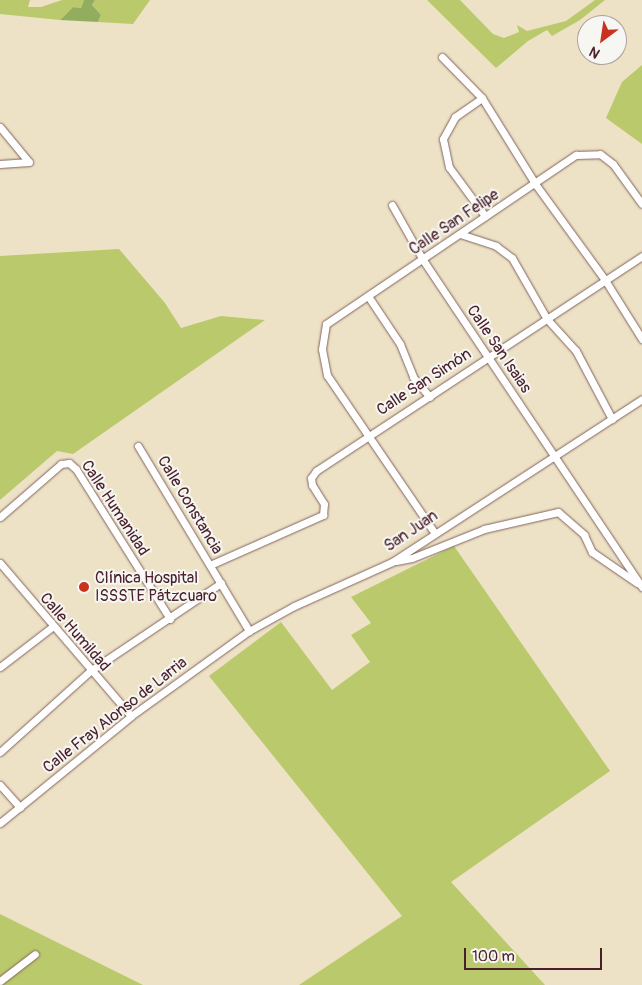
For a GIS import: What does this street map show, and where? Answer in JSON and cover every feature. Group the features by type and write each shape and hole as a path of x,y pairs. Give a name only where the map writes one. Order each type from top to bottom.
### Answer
{"street":[{"path":"442,57 482,98 536,185 605,280 642,339"},
{"path":"482,98 456,117 443,139 449,167 485,216"},
{"path":"0,127 29,162 0,164"},
{"name":"Calle San Felipe","path":"367,435 327,375 322,349 326,324 423,260 485,216 536,185 576,155 600,154 614,164 642,204"},
{"name":"Calle San Isaias","path":"392,205 423,260 555,455 585,506 642,586"},
{"path":"460,234 496,246 512,258 546,319 576,351 612,419"},
{"name":"Calle San Simón","path":"210,565 323,515 326,510 312,478 367,435 430,397 642,256"},
{"path":"368,296 400,344 413,377 430,397"},
{"name":"San Juan","path":"249,631 294,606 392,562 434,532 642,399"},
{"path":"367,435 434,532"},
{"name":"Calle Constancia","path":"138,446 249,631"},
{"name":"Calle Humanidad","path":"0,517 61,464 69,463 76,468 170,619"},
{"path":"392,562 412,558 484,529 558,512 584,536 592,552 642,586"},
{"name":"Calle Humildad","path":"0,563 52,627 131,716"},
{"path":"0,752 90,671 221,583"},
{"path":"0,667 52,627"},
{"name":"Calle Fray Alonso de Larria","path":"0,823 131,716 249,631"},
{"path":"0,785 20,807"},
{"path":"0,981 35,954"}],"green space":[{"path":"0,0 30,0 28,7 41,7 62,0 84,0 81,8 73,7 60,20 0,14"},
{"path":"84,0 95,0 92,5 101,15 98,22 60,20 73,7 81,8"},
{"path":"95,0 150,0 133,24 98,22 101,15 92,5"},
{"path":"427,0 460,0 493,34 504,38 519,32 517,25 527,31 566,21 595,0 605,0 586,15 577,15 577,22 552,36 547,30 528,41 496,68"},
{"path":"642,65 642,144 606,118 622,82"},
{"path":"119,249 165,303 181,328 221,316 265,320 73,454 57,451 0,500 0,256"},
{"path":"454,546 610,771 451,882 545,985 299,985 402,916 209,676 281,622 332,690 370,662 351,635 371,623 351,597"},
{"path":"0,914 143,985 0,985"}],"place":[{"name":"Clínica Hospital ISSSTE Pátzcuaro","path":"84,587"}]}
